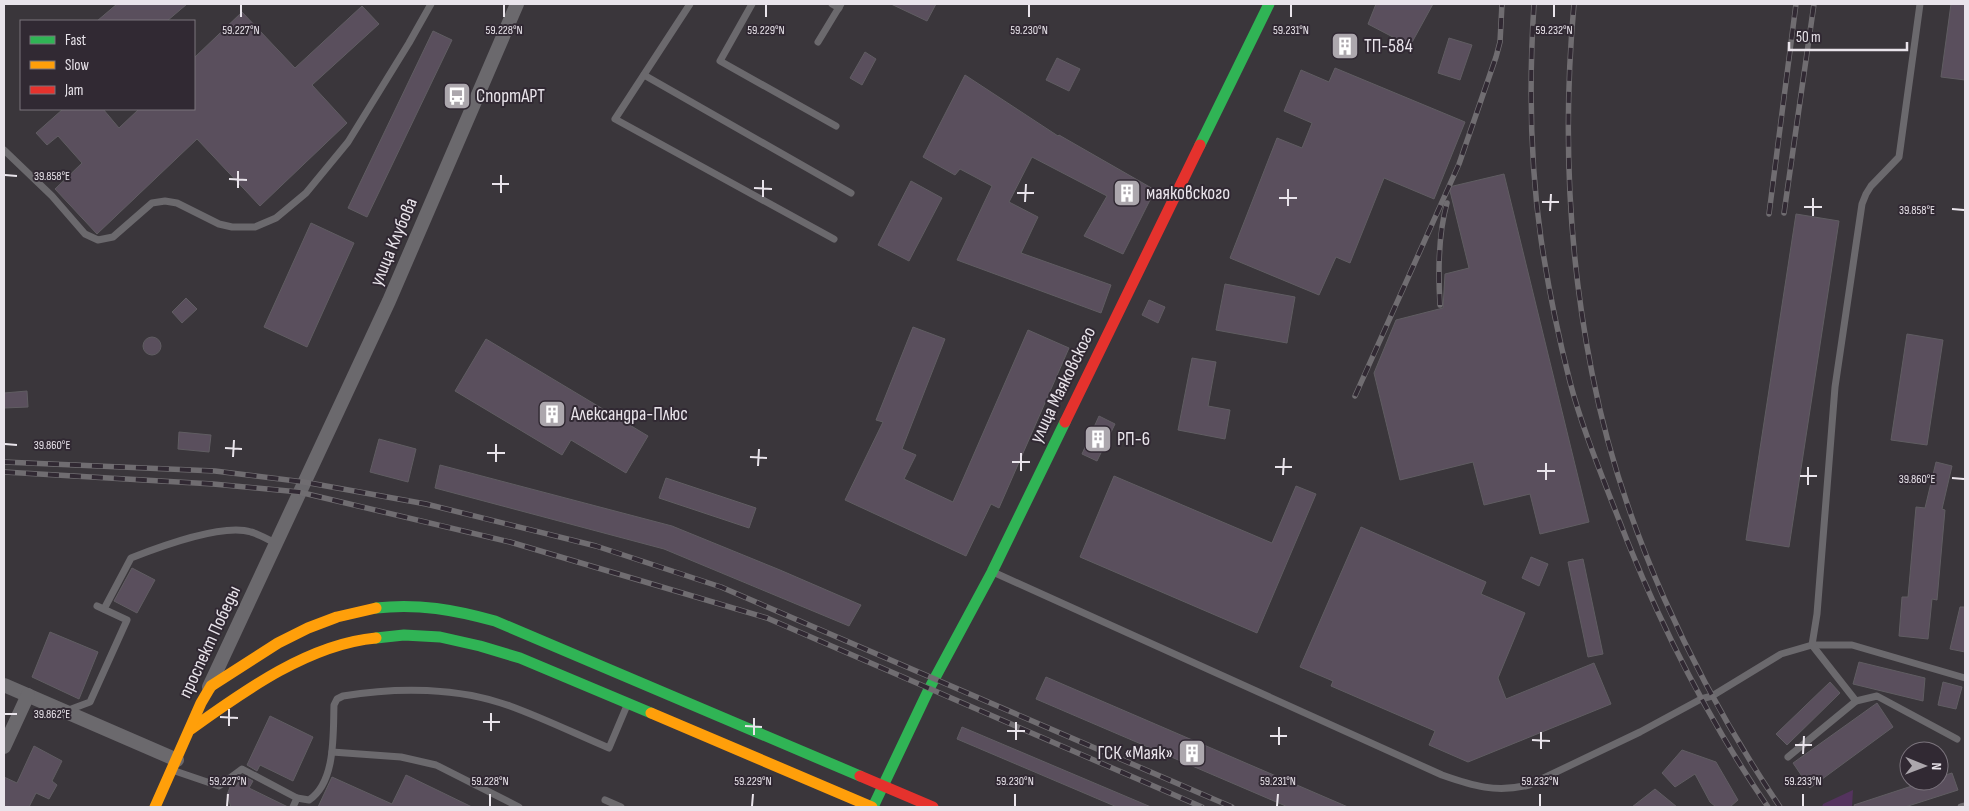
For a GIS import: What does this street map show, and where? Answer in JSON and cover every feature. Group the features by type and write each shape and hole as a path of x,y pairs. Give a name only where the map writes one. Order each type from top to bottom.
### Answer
{"main road":[{"name":"улица Маяковского","path":"872,807 929,689 992,572 1269,4"},
{"path":"209,688 293,634 324,620 375,607 393,605 436,607 478,615 525,632 933,807"},
{"path":"190,730 240,694 308,656 346,643 385,637 440,637 474,644 520,658 872,807"},
{"name":"проспект Победы","path":"155,807 209,688"}],"street":[{"name":"улица Клубова","path":"300,492 389,301 517,4"},
{"name":"проспект Победы","path":"209,688 300,492"},
{"path":"4,685 65,711 174,765"},
{"path":"4,747 28,695"}],"lane":[{"path":"4,150 52,196 85,234 98,240 112,237 152,202 165,201 177,203 219,224 232,227 255,227 276,218 306,193 348,142 431,4"},
{"path":"690,4 615,119 834,239"},
{"path":"752,4 720,61 836,126"},
{"path":"1856,701 1812,645 1818,604 1835,387 1862,204 1871,186 1899,157 1920,4"},
{"path":"818,42 837,5"},
{"path":"644,75 851,193"},
{"path":"65,711 90,702 127,620 101,608 131,558 152,549 228,530 250,531 275,543"},
{"path":"992,572 1442,775 1467,784 1492,789 1511,789 1529,785 1640,732 1701,699 1712,696 1781,654 1812,645 1852,645 1965,678"},
{"path":"174,765 219,786 242,769 297,798 309,800 314,796 329,767 332,752 334,705 337,699 343,696 392,691 430,691 469,695 509,706 609,748 628,703"},
{"path":"1788,757 1856,701 1877,696 1957,739"},
{"path":"332,752 401,757 436,766 520,807"},
{"path":"293,807 297,798"},
{"path":"606,800 622,807"},
{"path":"1961,807 1965,806"}],"shaded area":[{"path":"1853,790 1852,807 1822,807 1823,804"}],"building":[{"path":"117,4 187,4 168,20 98,20"},
{"path":"891,4 936,4 927,21"},
{"path":"1376,4 1433,4 1410,46 1368,24"},
{"path":"1951,4 1965,4 1965,80 1941,77"},
{"path":"362,6 379,24 312,85 347,123 260,206 197,139 97,234 55,189 82,163 58,136 47,145 36,133 62,110 104,110 119,128 138,110 195,110 195,57 242,12 295,68"},
{"path":"433,31 452,40 367,217 348,208"},
{"path":"1449,38 1472,45 1460,80 1438,73"},
{"path":"865,52 876,59 862,85 850,78"},
{"path":"1057,58 1080,69 1069,91 1046,80"},
{"path":"1335,68 1465,122 1434,199 1384,178 1350,263 1336,257 1319,295 1230,258 1277,138 1302,148 1312,123 1284,111 1301,70 1329,82"},
{"path":"965,75 1058,136 1155,190 1123,254 1084,236 1107,196 1032,157 1009,202 1038,217 1021,253 1111,285 1101,313 957,260 992,186 960,169 955,175 923,157"},
{"path":"1504,174 1589,522 1540,534 1530,494 1484,505 1473,462 1400,480 1374,373 1396,320 1443,308 1445,274 1469,268 1449,187"},
{"path":"911,181 942,198 909,261 878,245"},
{"path":"1796,214 1839,221 1789,547 1746,540"},
{"path":"311,223 354,243 307,347 264,327"},
{"path":"1225,284 1295,297 1287,343 1216,330"},
{"path":"186,298 197,309 182,323 172,312"},
{"path":"1149,300 1165,307 1158,323 1142,315"},
{"path":"913,327 945,339 902,449 916,455 904,479 953,502 1028,330 1069,348 999,508 991,504 966,556 845,500 883,422 876,420"},
{"path":"1907,334 1943,340 1927,445 1891,440"},
{"path":"148,337 156,337 161,342 159,353 148,355 143,350 143,342"},
{"name":"Александра-Плюс","path":"486,339 648,436 626,473 571,440 562,455 455,391"},
{"path":"1192,358 1216,362 1208,406 1230,410 1225,439 1178,430"},
{"path":"27,391 28,407 4,408 4,393"},
{"name":"РП-6","path":"1099,416 1115,424 1097,461 1082,454"},
{"path":"179,432 211,435 209,452 178,449"},
{"path":"379,439 416,449 408,482 370,472"},
{"path":"1936,462 1952,466 1942,509 1945,510 1937,600 1932,599 1928,639 1899,636 1902,597 1908,597 1916,507 1925,508"},
{"path":"440,465 672,526 861,605 849,626 664,549 435,488"},
{"path":"1114,476 1272,543 1296,486 1316,494 1257,633 1080,557"},
{"path":"666,478 756,508 749,528 659,498"},
{"path":"1361,527 1486,582 1481,594 1525,613 1498,678 1506,699 1594,663 1611,704 1468,762 1429,745 1435,731 1331,686 1333,681 1300,667"},
{"path":"1531,557 1548,564 1539,586 1522,578"},
{"path":"1583,559 1603,654 1588,657 1568,562"},
{"path":"132,568 155,580 137,613 114,601"},
{"path":"1960,607 1965,607 1965,652 1950,649"},
{"path":"50,632 98,652 79,699 32,677"},
{"path":"1859,662 1925,678 1923,701 1853,684"},
{"name":"ГСК «Маяк»","path":"1046,677 1348,807 1288,807 1036,699"},
{"path":"1830,682 1840,693 1787,745 1776,734"},
{"path":"1943,682 1962,687 1956,709 1938,705"},
{"path":"1877,703 1893,727 1810,788 1793,763"},
{"path":"270,716 313,737 293,781 260,765 257,771 247,765"},
{"path":"962,727 1151,807 1117,807 957,739"},
{"path":"34,746 62,761 52,781 57,785 49,799 36,793 29,807 4,807 4,777 17,783"},
{"path":"1682,750 1716,762 1738,800 1730,807 1716,807 1710,802 1695,774 1675,787 1662,773"},
{"path":"1952,773 1958,790 1905,807 1855,807 1854,805 1899,790 1949,791 1949,774"},
{"path":"242,775 253,781 249,788 288,807 231,807 227,795 230,787 237,785"},
{"path":"406,775 472,807 318,807 332,777 392,804"},
{"path":"1655,789 1677,807 1632,807"}],"railway":[{"path":"1355,396 1459,164 1496,57 1500,42 1502,4"},
{"path":"1534,4 1531,122 1537,210 1554,311 1574,398 1629,547 1663,624 1723,736 1768,807"},
{"path":"1574,4 1569,96 1570,189 1573,235 1584,327 1605,431 1622,488 1642,544 1690,654 1748,758 1780,807"},
{"path":"1769,214 1796,4"},
{"path":"1784,213 1814,4"},
{"path":"1440,305 1439,254 1447,203"},
{"path":"4,462 215,471 304,482 426,504 596,546 721,587 1232,807"},
{"path":"4,472 213,484 299,492 510,542 767,618 1202,807"}],"traffic: fast":[{"path":"1200,145 1269,4"},
{"path":"873,807 929,689 992,572 1065,422"},
{"path":"376,608 407,606 436,608 495,621 860,776"},
{"path":"376,638 404,635 440,637 480,646 520,658 651,713"}],"traffic: slow":[{"path":"155,807 201,703 211,686 278,643 308,628 337,617 376,608"},
{"path":"191,729 255,685 302,659 326,649 376,638"},
{"path":"651,713 872,807"}],"traffic: jam":[{"path":"1065,422 1200,145"},
{"path":"860,776 933,807"}],"place":[{"name":"ТП-584","path":"1345,46"},
{"name":"СпортАРТ","path":"457,96"},
{"name":"маяковского","path":"1127,193"},
{"name":"Александра-Плюс","path":"552,414"},
{"name":"РП-6","path":"1098,439"},
{"name":"ГСК «Маяк»","path":"1192,753"}]}
